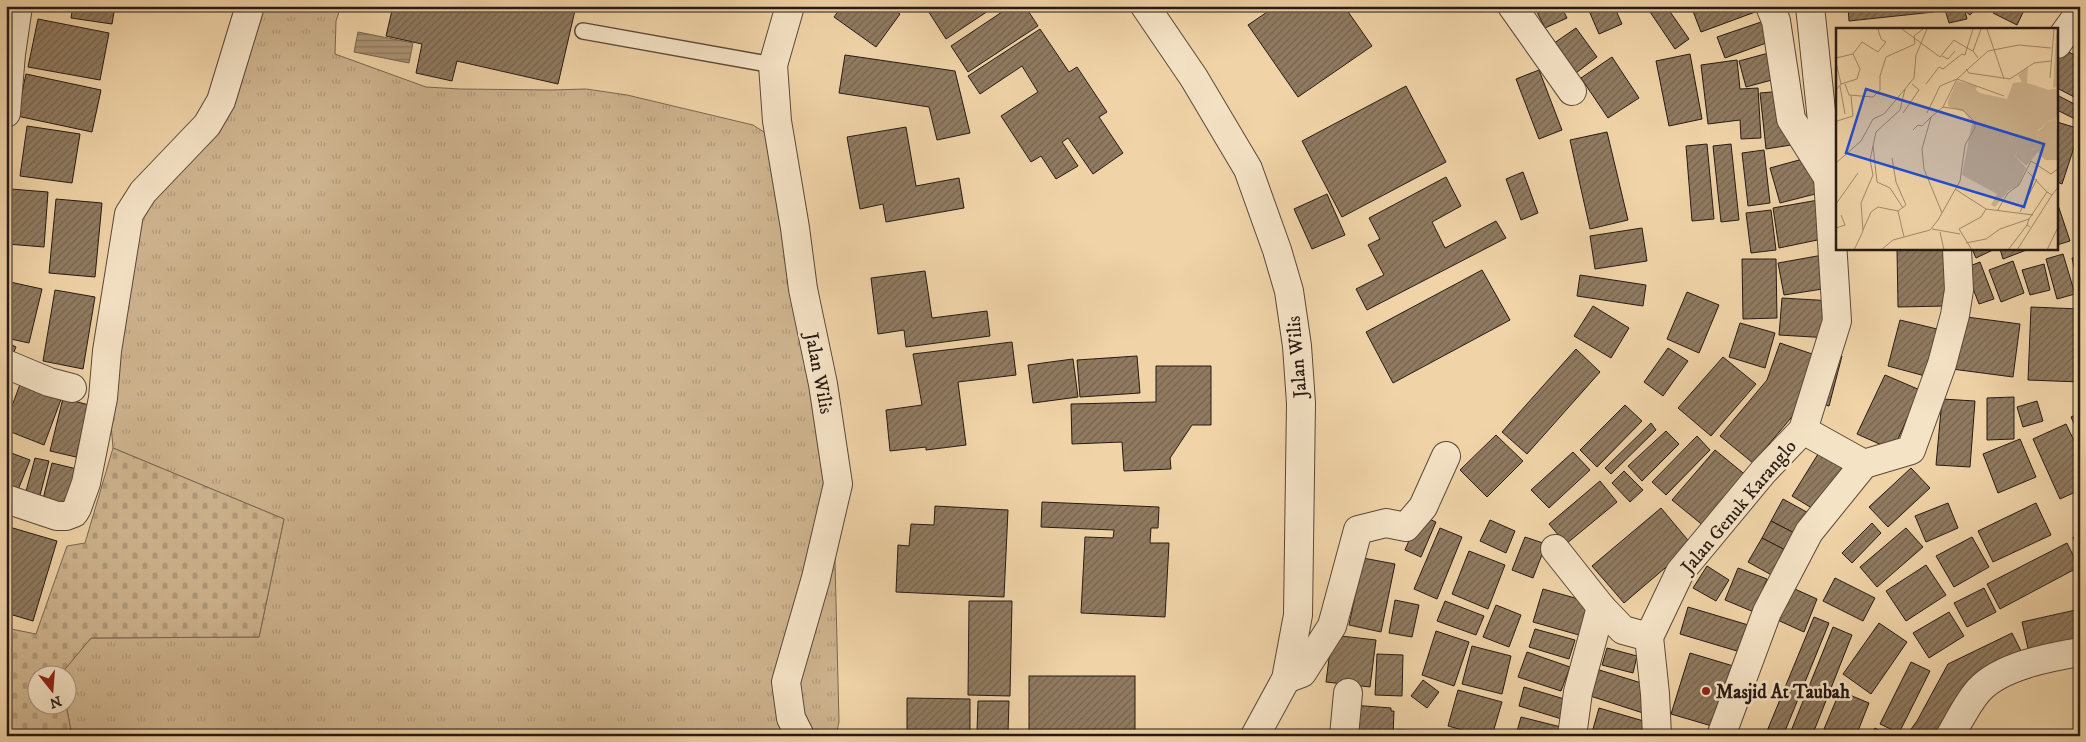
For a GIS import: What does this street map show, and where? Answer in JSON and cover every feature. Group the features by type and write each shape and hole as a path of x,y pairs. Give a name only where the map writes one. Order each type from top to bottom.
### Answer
{"street":[{"path":"6,114 11,54 18,6"},
{"path":"6,499 57,516 74,514 77,508 86,482 103,398 107,350 129,214 143,192 207,125 214,114 220,101 250,6"},
{"name":"Jalan Wilis","path":"790,6 773,65 777,122 795,228 802,289 823,384 838,475 838,484 816,578 786,682 791,718 800,736"},
{"name":"Jalan Wilis","path":"1145,6 1194,78 1248,169 1277,250 1289,291 1297,346 1301,403 1298,615 1286,679 1255,736"},
{"path":"1512,6 1572,90"},
{"path":"1770,6 1776,20 1791,119 1828,178"},
{"path":"1803,430 1837,321 1828,178 1810,6"},
{"path":"2058,43 2080,12"},
{"path":"1721,736 1768,612 1809,532 1864,464 1911,450 1931,390 1942,364 1955,315 1959,290 1957,250"},
{"path":"6,364 49,382 72,388"},
{"name":"Jalan Genuk Karanglo","path":"1648,637 1680,572 1763,472 1803,430 1864,464"},
{"path":"1286,679 1302,673 1332,626 1358,530 1386,523 1406,527 1423,507 1446,456"},
{"path":"1555,549 1601,607 1623,630 1648,637 1656,694 1657,736"},
{"path":"1572,736 1578,692 1601,607"},
{"path":"1950,736 1980,689 1999,676 2042,659 2080,652"},
{"path":"1344,736 1348,693"}],"lane":[{"path":"583,31 773,65"}],"green space":[{"path":"261,6 341,6 336,21 335,54 426,87 460,89 586,89 627,95 753,125 770,136 834,521 839,722 837,731 839,736 72,736 68,714 78,714 78,664 69,664 91,638 259,637 284,519 113,448 111,424 134,226 172,175 210,143 230,114"},
{"path":"113,448 284,519 259,637 91,638 69,664 28,664 28,714 68,714 72,736 6,736 6,628 36,634 67,546 85,543"}],"shaded area":[{"path":"358,32 413,43 409,63 354,52"}],"building":[{"path":"73,6 115,6 112,24 71,18"},
{"path":"393,6 576,6 558,84 457,61 452,81 416,73 422,44 386,36"},
{"path":"842,6 889,6 900,14 876,47 834,17"},
{"path":"925,6 985,6 988,11 946,39"},
{"path":"1011,6 1025,6 1038,26 968,72 951,46"},
{"path":"1276,6 1344,6 1372,46 1298,97 1248,25"},
{"path":"1479,6 1501,6 1501,7 1481,12"},
{"path":"1534,6 1561,6 1567,18 1545,28"},
{"path":"1587,6 1614,6 1622,24 1599,34"},
{"path":"1646,6 1666,6 1689,39 1675,49"},
{"path":"1691,6 1765,6 1766,8 1701,32"},
{"path":"1848,6 1933,6 1934,12 1849,21"},
{"path":"1944,6 1979,6 1970,15 1965,11 1967,19 1949,23"},
{"path":"1997,6 2026,6 2017,25 1993,13"},
{"path":"2044,6 2071,6 2068,14"},
{"path":"38,19 109,33 100,80 28,67"},
{"path":"1770,19 1777,39 1725,58 1717,37"},
{"path":"1576,28 1597,57 1572,76 1550,46"},
{"path":"1040,29 1069,72 1077,67 1107,112 1099,117 1123,153 1093,174 1068,138 1062,142 1078,166 1056,179 1041,156 1031,162 1001,116 1038,92 1022,66 980,94 968,76"},
{"path":"2063,49 2080,58 2080,100 2058,89 2058,57"},
{"path":"1776,51 1783,77 1746,87 1739,61"},
{"path":"1690,54 1702,119 1669,126 1656,61"},
{"path":"845,55 955,71 970,133 937,140 929,107 839,93"},
{"path":"1612,57 1639,98 1608,118 1581,78"},
{"path":"1737,60 1740,89 1758,88 1761,138 1741,139 1740,120 1708,124 1701,65"},
{"path":"1539,70 1562,130 1539,139 1516,79"},
{"path":"26,74 101,90 92,132 17,116"},
{"path":"1406,86 1446,162 1342,217 1302,141"},
{"path":"1783,91 1791,145 1766,149 1760,93"},
{"path":"2058,96 2080,107 2079,121 2058,110"},
{"path":"2058,122 2080,129 2062,184 2058,182"},
{"path":"27,126 80,134 72,183 20,176"},
{"path":"906,127 916,186 959,178 964,208 886,222 883,204 860,209 847,137"},
{"path":"1607,132 1628,220 1590,229 1570,140"},
{"path":"1707,144 1714,219 1692,221 1686,146"},
{"path":"1731,144 1739,220 1721,222 1713,146"},
{"path":"1764,150 1770,203 1748,206 1742,153"},
{"path":"1810,157 1819,193 1780,203 1770,168"},
{"path":"1523,172 1538,213 1521,220 1506,179"},
{"path":"1446,177 1461,206 1432,222 1445,248 1496,221 1506,238 1367,310 1356,289 1384,275 1368,245 1380,239 1369,218"},
{"path":"11,189 48,192 44,247 7,244"},
{"path":"1327,194 1345,235 1312,249 1294,209"},
{"path":"56,199 102,203 95,277 49,273"},
{"path":"1824,199 1827,238 1779,248 1773,208"},
{"path":"2058,205 2070,241 2058,245"},
{"path":"1771,210 1776,250 1751,253 1746,213"},
{"path":"1642,228 1647,261 1595,269 1590,236"},
{"path":"1897,250 1945,250 1946,306 1898,307"},
{"path":"1972,250 1993,250 1976,258"},
{"path":"2000,250 2026,250 2003,259"},
{"path":"2063,254 2075,294 2057,299 2046,259"},
{"path":"1823,255 1829,288 1784,295 1778,263"},
{"path":"2080,256 2080,293 2072,258"},
{"path":"1742,259 1776,259 1777,318 1743,319"},
{"path":"2013,261 2024,293 2001,302 1989,270"},
{"path":"1980,262 1994,299 1979,304 1965,268"},
{"path":"2044,264 2050,290 2030,295 2022,270"},
{"path":"1482,270 1510,320 1393,383 1366,332"},
{"path":"925,271 932,318 987,311 990,336 906,347 904,330 878,334 871,278"},
{"path":"1580,275 1646,285 1643,306 1577,296"},
{"path":"10,282 42,289 29,343 6,338 6,296"},
{"path":"55,290 95,297 83,369 43,361"},
{"path":"1687,292 1719,305 1699,353 1667,339"},
{"path":"1782,298 1833,301 1830,338 1779,335"},
{"path":"1593,306 1629,328 1611,358 1574,336"},
{"path":"2031,307 2080,309 2080,382 2028,380"},
{"path":"1959,316 2020,324 2013,377 1952,369"},
{"path":"1900,320 1937,329 1925,376 1888,366"},
{"path":"1740,323 1775,333 1765,368 1729,357"},
{"path":"6,342 16,347 11,359 6,357"},
{"path":"1012,342 1016,375 958,382 966,445 926,450 926,447 890,451 886,410 922,405 913,354"},
{"path":"1780,343 1818,356 1801,406 1753,463 1720,436 1767,380"},
{"path":"1668,348 1688,361 1663,396 1644,382"},
{"path":"1576,349 1600,372 1527,454 1502,432"},
{"path":"1828,353 1842,356 1829,406 1816,402"},
{"path":"1137,356 1140,393 1080,397 1077,360"},
{"path":"1723,357 1756,384 1711,436 1678,408"},
{"path":"1073,359 1078,397 1033,403 1028,365"},
{"path":"1156,366 1211,366 1211,425 1192,425 1170,458 1171,469 1124,471 1122,442 1072,444 1071,404 1156,402"},
{"path":"1885,375 1920,390 1893,450 1857,434"},
{"path":"22,379 63,394 44,445 6,430 6,422"},
{"path":"2014,397 2014,439 1987,440 1987,398"},
{"path":"63,398 89,405 76,457 50,451"},
{"path":"1942,399 1975,401 1970,467 1936,465"},
{"path":"2037,401 2043,421 2023,427 2017,407"},
{"path":"1625,405 1642,421 1597,467 1580,450"},
{"path":"2080,413 2080,437 2071,417"},
{"path":"1651,423 1656,430 1611,474 1605,468"},
{"path":"2066,424 2080,453 2080,490 2060,499 2033,439"},
{"path":"1666,431 1679,444 1642,481 1628,466"},
{"path":"1496,435 1523,461 1487,497 1460,470"},
{"path":"1697,436 1710,450 1666,495 1652,482"},
{"path":"2020,439 2036,477 1998,493 1983,454"},
{"path":"1823,446 1851,463 1820,513 1792,496"},
{"path":"1715,450 1748,477 1705,527 1672,500"},
{"path":"6,451 30,460 14,500 6,497"},
{"path":"1573,452 1590,470 1549,508 1531,490"},
{"path":"35,458 49,461 39,499 25,495"},
{"path":"52,463 77,469 66,513 41,507"},
{"path":"1911,468 1930,488 1888,527 1869,507"},
{"path":"1624,471 1643,490 1630,502 1612,483"},
{"path":"1600,481 1617,502 1566,544 1549,524"},
{"path":"1783,499 1812,515 1800,536 1771,521"},
{"path":"1042,502 1159,507 1158,528 1151,528 1150,543 1169,543 1165,617 1081,613 1085,537 1113,538 1114,530 1041,527"},
{"path":"1948,503 1958,528 1926,542 1915,516"},
{"path":"2036,503 2051,535 1993,562 1978,531"},
{"path":"935,506 1008,510 1004,597 896,592 898,545 909,546 911,524 934,525"},
{"path":"1661,508 1692,545 1624,603 1592,566"},
{"path":"1420,515 1436,522 1421,557 1405,550"},
{"path":"1490,520 1515,531 1506,553 1480,541"},
{"path":"1771,521 1800,536 1791,553 1762,538"},
{"path":"1872,523 1881,533 1852,563 1842,553"},
{"path":"6,526 57,541 33,621 6,613"},
{"path":"1440,528 1462,537 1437,599 1414,589"},
{"path":"1906,528 1923,547 1877,587 1860,567"},
{"path":"2080,536 2080,563 2073,537"},
{"path":"1525,537 1546,544 1533,578 1512,570"},
{"path":"1972,537 1989,567 1954,587 1936,556"},
{"path":"1762,538 1791,553 1777,578 1748,562"},
{"path":"2067,543 2079,567 2000,609 1987,584"},
{"path":"1469,551 1505,565 1488,609 1452,594"},
{"path":"1363,558 1395,564 1381,632 1349,625"},
{"path":"1926,565 1946,595 1906,621 1886,591"},
{"path":"1707,566 1729,580 1716,601 1693,588"},
{"path":"1738,568 1767,579 1754,612 1725,600"},
{"path":"1835,578 1875,598 1863,621 1823,601"},
{"path":"1786,585 1817,599 1804,632 1773,618"},
{"path":"1984,588 1996,612 1967,627 1954,603"},
{"path":"1543,589 1589,602 1579,635 1533,622"},
{"path":"1395,600 1419,605 1412,637 1389,633"},
{"path":"969,601 1012,601 1010,696 968,695"},
{"path":"1445,601 1484,616 1476,635 1437,621"},
{"path":"1496,605 1521,615 1509,647 1483,637"},
{"path":"1688,607 1755,627 1747,654 1680,634"},
{"path":"2080,609 2080,642 2029,653 2022,622"},
{"path":"1949,612 1964,636 1929,658 1913,633"},
{"path":"1814,617 1829,623 1783,736 1765,736"},
{"path":"1879,623 1907,642 1871,694 1843,674"},
{"path":"1833,627 1852,635 1812,736 1789,736"},
{"path":"1535,629 1575,640 1569,659 1529,647"},
{"path":"1436,631 1469,642 1454,686 1422,675"},
{"path":"2012,633 2024,657 1937,736 1906,736 1917,721 1948,664"},
{"path":"1332,635 1376,640 1370,687 1326,682"},
{"path":"1472,646 1511,656 1502,694 1462,684"},
{"path":"1607,648 1637,656 1633,673 1602,665"},
{"path":"1527,652 1570,667 1561,691 1518,677"},
{"name":"Masjid At Taubah","path":"1690,653 1740,668 1722,729 1671,714"},
{"path":"1377,654 1403,655 1402,696 1375,695"},
{"path":"1911,662 1930,671 1899,733 1880,724"},
{"path":"1593,668 1651,686 1643,713 1584,694"},
{"path":"1029,676 1135,676 1135,736 1029,736"},
{"path":"1423,680 1439,692 1427,708 1411,696"},
{"path":"1524,687 1571,701 1565,720 1519,706"},
{"path":"1458,690 1502,702 1492,736 1483,736 1448,726"},
{"path":"1840,691 1869,703 1856,736 1840,736 1824,729"},
{"path":"907,698 970,699 970,736 907,736"},
{"path":"978,701 1009,701 1008,732 977,731"},
{"path":"1352,705 1391,708 1391,711 1394,711 1393,736 1350,736"},
{"path":"1599,708 1654,724 1650,736 1591,736"},
{"path":"1521,717 1561,727 1559,736 1516,735"},
{"path":"1875,728 1889,736 1871,736"},
{"path":"1397,730 1431,731 1431,736 1396,736"}],"place":[{"name":"Masjid At Taubah","path":"1706,691"}]}
